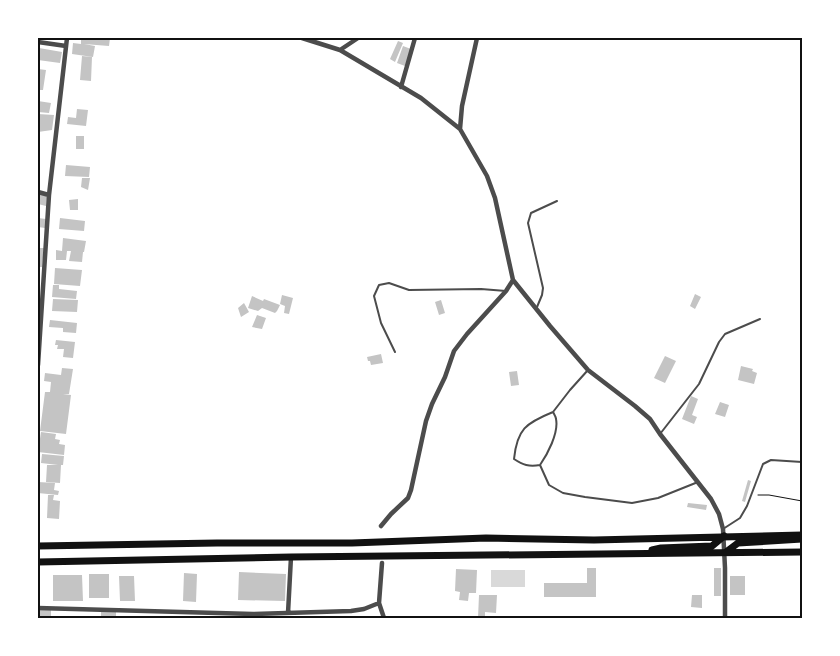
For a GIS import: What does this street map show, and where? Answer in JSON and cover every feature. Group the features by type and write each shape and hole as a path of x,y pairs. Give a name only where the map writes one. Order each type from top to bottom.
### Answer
{"main road":[{"path":"38,546 352,543 486,538 594,540 723,532 802,535"},
{"path":"647,553 660,548 712,546 723,532"},
{"path":"724,552 738,543 802,539"},
{"path":"38,562 291,557 802,552"}],"street":[{"path":"38,364 49,195 67,38"},
{"path":"302,38 340,50 421,98 460,129 487,176 495,198 513,280 588,370 636,406 650,419 711,499 719,514 723,532 725,618"},
{"path":"340,50 358,38"},
{"path":"401,87 415,38"},
{"path":"460,129 462,106 477,38"},
{"path":"38,42 66,46"},
{"path":"38,192 49,195"},
{"path":"382,526 391,514 408,498 426,421 454,351 506,291 513,280"},
{"path":"288,613 291,557"},
{"path":"382,563 379,603 384,618"},
{"path":"38,608 253,614 364,609 379,603"}],"lane":[{"path":"536,309 542,295 542,288 528,223 531,213 557,200"},
{"path":"395,352 382,323 374,296 379,285 389,283 409,290 482,289 506,291"},
{"path":"660,434 699,384 719,342 725,334 760,319"},
{"path":"553,412 557,420 555,436 547,455 540,465 524,466 514,460 516,444 524,428 553,412 588,370"},
{"path":"723,532 740,518 752,495 763,464 771,460 802,462"},
{"path":"540,465 549,485 563,493 632,503 658,498 698,482"}],"path":[{"path":"752,495 769,495 802,502"}],"shaded area":[{"path":"491,570 525,570 525,587 491,587"}],"building":[{"path":"81,38 110,38 109,46 84,44 95,46 93,57 72,54 73,43 81,44"},
{"path":"398,41 403,43 395,62 390,59"},
{"path":"403,46 411,49 405,66 397,63"},
{"path":"39,48 62,52 60,63 38,60"},
{"path":"82,56 92,57 91,81 80,80"},
{"path":"38,69 46,70 43,90 38,90"},
{"path":"38,101 51,103 49,113 38,112"},
{"path":"77,109 88,110 86,126 67,124 68,117 76,118"},
{"path":"38,114 54,115 52,130 38,132"},
{"path":"76,136 84,136 84,149 76,149"},
{"path":"66,165 90,167 89,177 65,176"},
{"path":"82,178 90,178 88,190 81,187"},
{"path":"38,194 47,196 46,206 38,204"},
{"path":"78,199 78,210 70,210 69,200"},
{"path":"38,218 46,219 45,228 38,227"},
{"path":"60,218 85,221 84,231 59,229"},
{"path":"63,238 86,241 82,262 69,261 71,251 67,251 66,260 56,260 56,250 62,251"},
{"path":"38,248 44,248 42,267 38,267"},
{"path":"55,268 82,270 80,286 54,284"},
{"path":"53,285 59,285 59,289 77,291 76,299 52,297"},
{"path":"695,294 701,297 695,309 690,306"},
{"path":"282,295 293,298 289,314 284,313 285,306 280,304"},
{"path":"252,296 280,305 275,313 262,308 258,311 248,308"},
{"path":"53,299 78,300 77,312 52,311"},
{"path":"441,300 445,313 439,315 435,302"},
{"path":"244,303 249,312 241,317 238,308"},
{"path":"257,315 266,318 262,329 252,327"},
{"path":"50,320 77,323 76,333 63,332 63,328 49,327"},
{"path":"56,340 75,342 73,358 63,357 64,349 57,349 58,345 55,345"},
{"path":"381,354 383,363 371,365 367,357"},
{"path":"665,356 676,361 665,383 654,378"},
{"path":"741,366 753,369 752,371 757,373 754,384 738,380"},
{"path":"62,368 73,369 69,394 63,394 71,395 66,434 40,431 45,392 50,392 51,382 44,381 45,373 61,375"},
{"path":"517,371 519,385 511,386 509,372"},
{"path":"691,396 698,399 692,415 697,417 694,424 682,419"},
{"path":"720,402 729,405 725,417 715,414"},
{"path":"41,432 56,434 55,439 60,440 59,444 65,445 64,455 38,452"},
{"path":"42,454 64,456 63,465 61,465 60,483 46,482 47,465 58,465 41,463"},
{"path":"748,480 751,481 745,502 742,501"},
{"path":"38,482 55,483 54,490 59,491 58,495 38,493"},
{"path":"48,495 54,495 53,500 60,501 59,519 47,518"},
{"path":"688,503 707,505 706,510 687,507"},
{"path":"587,568 596,568 596,597 544,597 544,583 587,583"},
{"path":"714,568 721,568 721,596 714,596"},
{"path":"456,569 477,570 476,593 469,593 468,601 459,600 460,592 455,591"},
{"path":"239,572 286,574 285,601 238,600"},
{"path":"184,573 197,574 196,602 183,601"},
{"path":"89,574 109,574 109,598 89,598"},
{"path":"53,575 82,575 83,601 53,601"},
{"path":"119,576 134,576 135,601 120,601"},
{"path":"730,576 745,576 745,595 730,595"},
{"path":"479,595 497,595 496,613 485,612 485,618 478,618"},
{"path":"692,595 702,595 702,608 691,607"},
{"path":"38,608 51,609 51,618 38,618"},
{"path":"101,612 116,612 116,618 101,618"}]}
